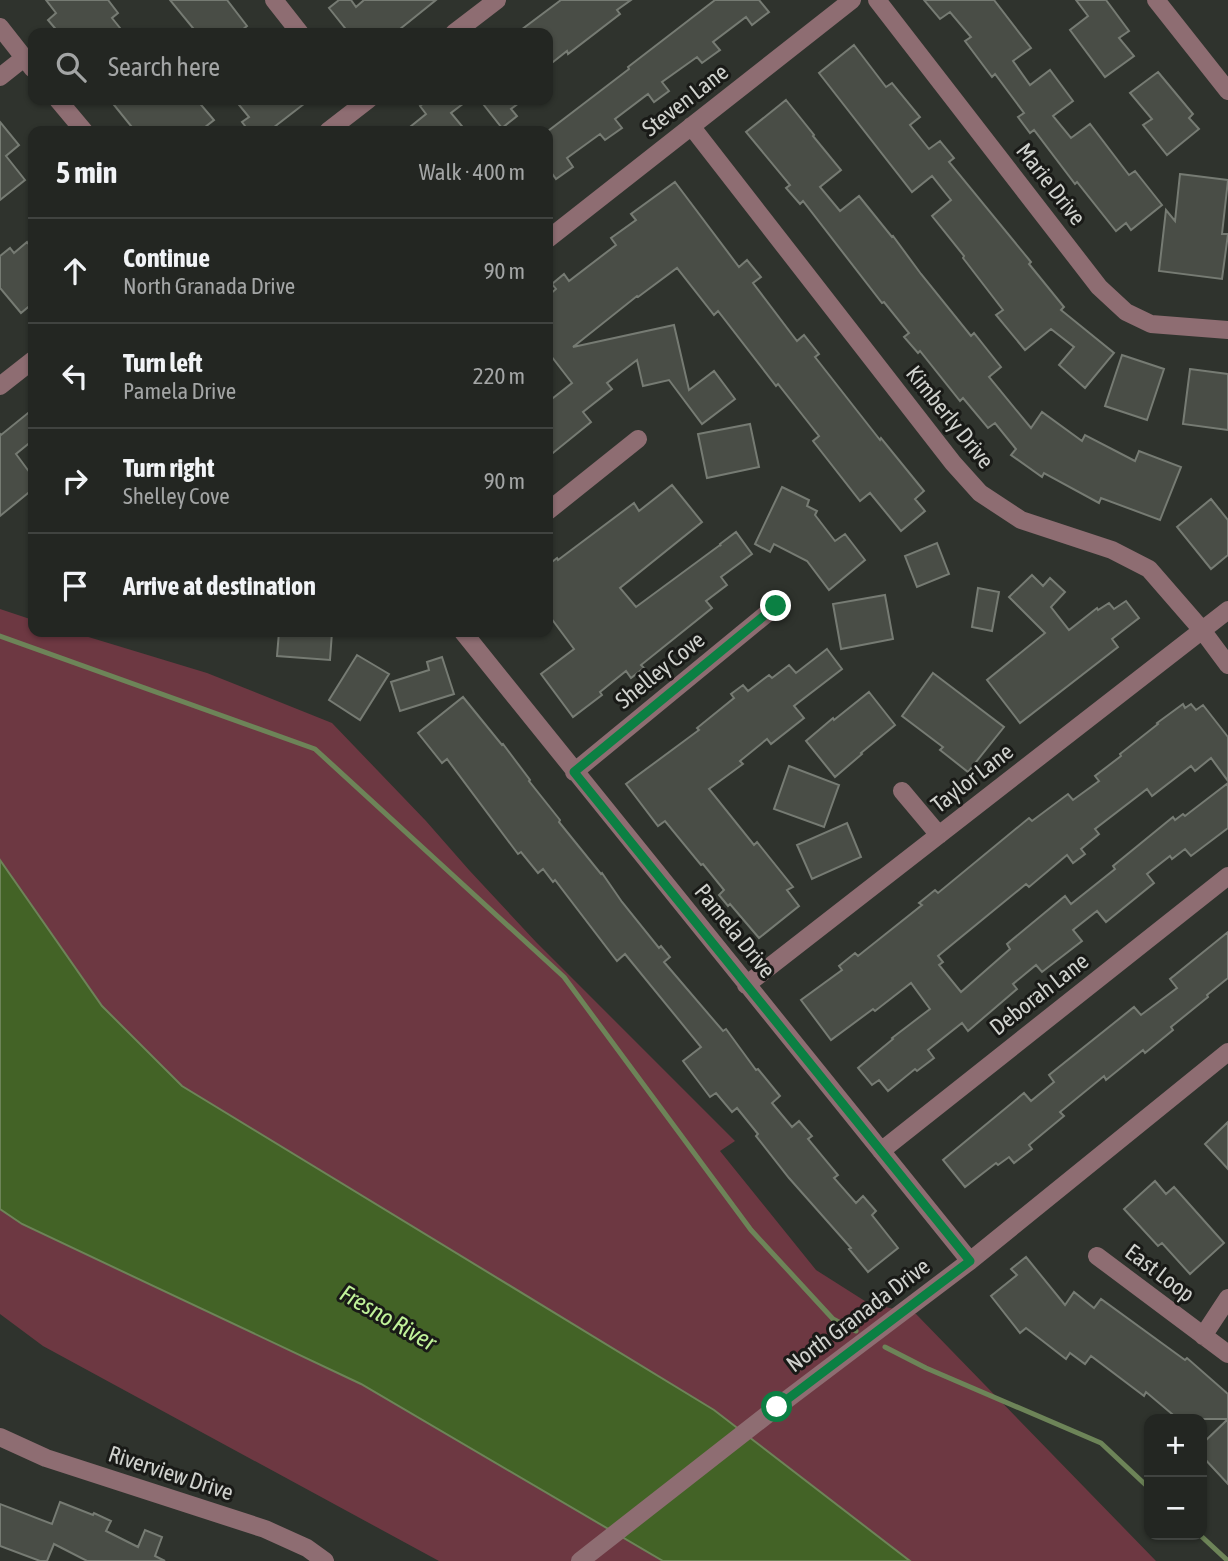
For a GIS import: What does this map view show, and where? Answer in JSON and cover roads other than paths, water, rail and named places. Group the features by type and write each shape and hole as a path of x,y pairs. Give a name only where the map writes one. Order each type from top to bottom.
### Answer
{"street":[{"path":"274,0 296,28"},
{"path":"461,28 497,0"},
{"name":"Steven Lane","path":"553,235 852,0"},
{"name":"Marie Drive","path":"877,0 1099,287 1117,304 1126,312 1151,324 1228,330"},
{"path":"1156,0 1228,91"},
{"path":"0,27 28,62"},
{"path":"0,77 28,63"},
{"path":"62,105 80,126"},
{"path":"334,126 357,105"},
{"name":"Kimberly Drive","path":"691,126 953,463 980,493 1021,520 1112,550 1149,569 1228,665"},
{"path":"0,386 28,364"},
{"path":"553,507 638,439"},
{"name":"Shelley Cove","path":"574,772 776,606"},
{"name":"Taylor Lane","path":"746,985 1228,610"},
{"name":"Pamela Drive","path":"467,637 970,1261"},
{"path":"902,791 939,835"},
{"name":"Deborah Lane","path":"881,1151 1228,876"},
{"name":"North Granada Drive","path":"580,1561 970,1261 1228,1052"},
{"name":"East Loop","path":"1097,1256 1228,1354"},
{"path":"1203,1336 1228,1298"},
{"name":"Riverview Drive","path":"0,1437 46,1458 265,1529 307,1548 326,1561"}],"water":[{"name":"Fresno River","path":"0,860 102,1006 182,1086 714,1410 910,1561 663,1561 361,1384 22,1224 0,1209"}],"waterway":[{"path":"0,636 315,749 564,977 751,1230 833,1319 856,1331"},
{"path":"885,1347 926,1368 1101,1443 1144,1483"},
{"path":"1205,1540 1228,1561"}]}
